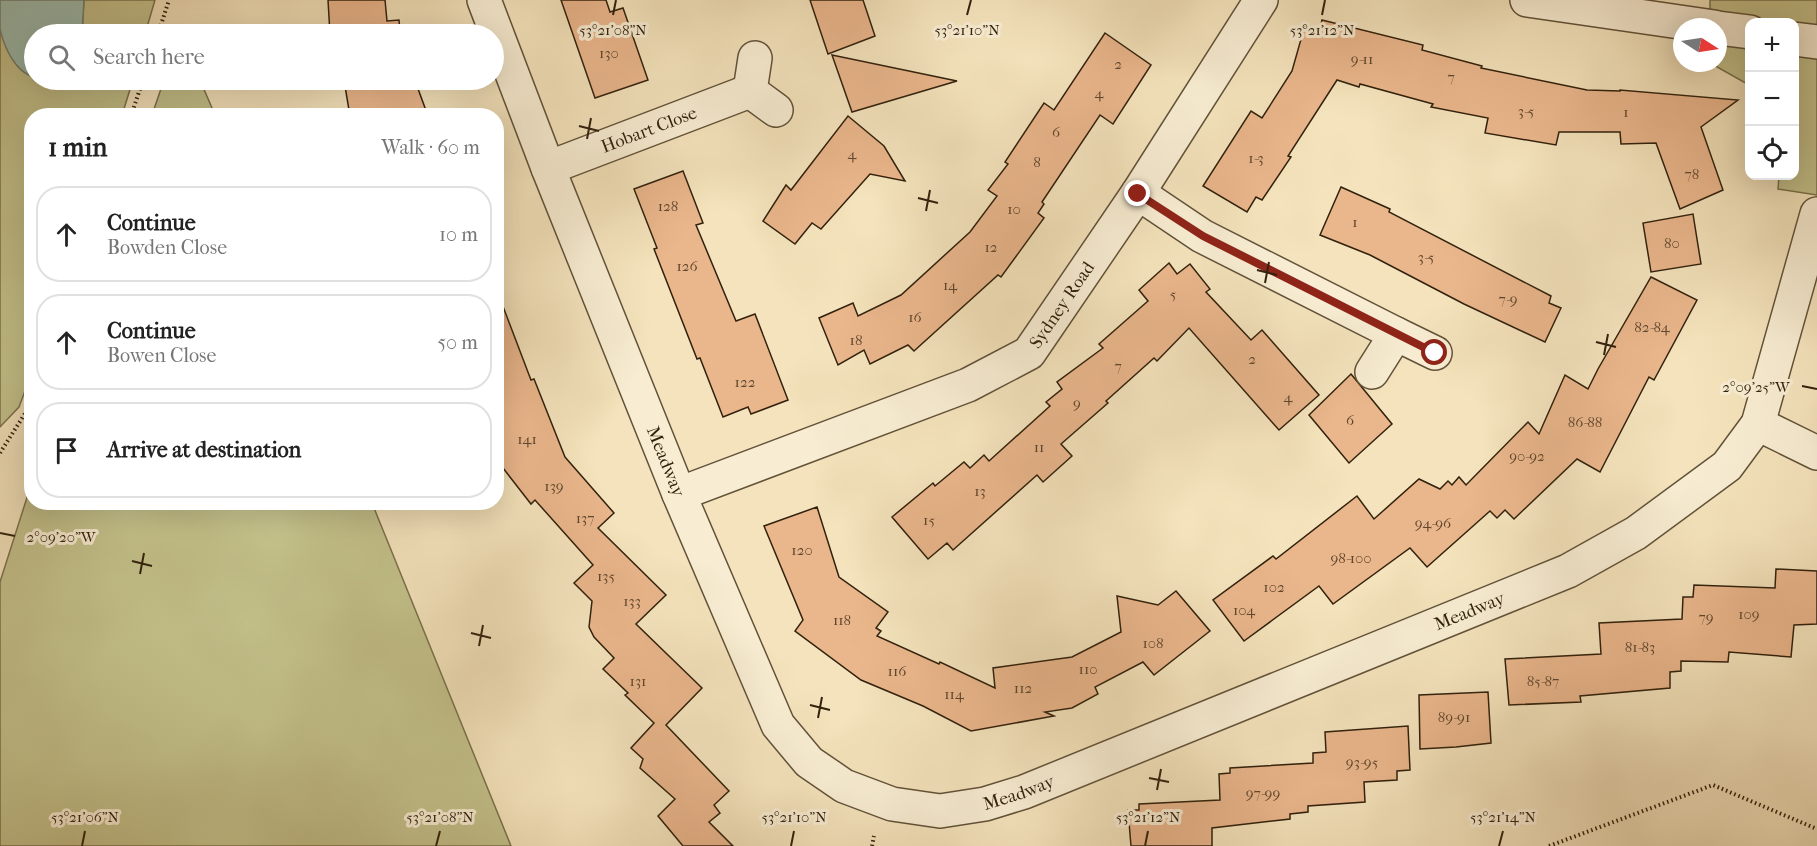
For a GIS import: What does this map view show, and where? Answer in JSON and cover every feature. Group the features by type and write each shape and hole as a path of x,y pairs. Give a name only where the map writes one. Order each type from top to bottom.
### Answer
{"street":[{"name":"Meadway","path":"484,0 493,24"},
{"name":"Sydney Road","path":"679,494 968,386 1029,353 1138,194 1261,0"},
{"path":"1527,0 1673,21"},
{"path":"1727,29 1745,31"},
{"path":"1799,40 1817,42"},
{"name":"Meadway","path":"504,52 679,494 778,725 810,762 844,786 892,804 940,811 985,804 1024,792 1568,571 1636,533 1727,466 1758,424 1817,214"},
{"path":"755,58 750,91 776,110"},
{"name":"Hobart Close","path":"548,168 750,91"},
{"path":"1138,194 1203,236 1435,353"},
{"path":"1372,372 1396,334"},
{"path":"1758,424 1817,453"}],"path":[{"path":"161,24 169,0"},
{"path":"134,108 140,90"},
{"path":"0,453 24,415"},
{"path":"1548,846 1713,785 1817,829"}],"shaded area":[{"path":"0,0 84,0 83,24 24,24 24,72 11,58 0,29"},
{"path":"84,0 155,0 148,24 83,24"},
{"path":"1710,0 1817,0 1817,195 1778,189 1779,180 1799,180 1799,18 1745,18 1745,83 1726,72 1727,18 1710,18"},
{"path":"0,28 8,50 16,64 24,72 24,90 130,90 124,108 24,108 24,394 19,407 0,427"},
{"path":"161,90 204,90 212,108 154,108"},
{"path":"24,507 24,510 375,510 511,846 0,846 0,582"}],"building":[{"path":"328,0 385,0 387,21 399,20 399,24 329,24"},
{"path":"561,0 606,0 610,12 623,8 648,80 595,98"},
{"path":"810,0 863,0 875,36 828,54"},
{"path":"1322,20 1423,45 1422,50 1482,66 1481,68 1587,90 1620,90 1738,100 1701,127 1723,190 1680,209 1656,143 1621,144 1620,132 1559,132 1556,145 1485,133 1488,118 1431,107 1433,104 1337,80 1288,156 1291,157 1262,200 1256,197 1247,212 1203,186 1251,111 1262,118 1292,71 1305,25 1320,28"},
{"path":"1105,33 1151,65 1113,124 1100,115 1042,202 1044,204 1038,213 1044,218 1001,277 998,275 914,351 908,345 870,364 864,350 838,365 819,318 853,303 858,316 901,295 970,232 997,196 988,190 1008,164 1005,162 1044,103 1054,110"},
{"path":"832,55 957,81 852,112"},
{"path":"346,90 418,90 425,108 349,108"},
{"path":"848,116 884,146 905,181 870,174 821,229 812,223 795,244 763,221 786,185 791,190"},
{"path":"683,171 703,223 696,225 736,321 755,314 788,400 751,414 748,407 723,417 700,358 697,359 654,249 657,248 634,189"},
{"path":"1341,187 1390,209 1389,212 1551,296 1549,303 1561,308 1545,342 1464,304 1370,255 1320,235"},
{"path":"1693,214 1701,264 1651,272 1643,223"},
{"path":"1169,263 1177,274 1190,264 1210,289 1206,292 1251,340 1262,330 1319,395 1279,430 1189,328 1157,361 1154,358 1106,401 1108,403 1061,444 1072,456 1043,482 1037,475 953,550 947,543 928,559 892,517 933,483 935,486 964,462 970,468 984,455 989,461 1050,406 1046,402 1062,389 1057,382 1103,348 1099,344 1148,301 1139,290"},
{"path":"1651,277 1697,300 1654,380 1649,377 1600,472 1577,459 1514,519 1505,510 1497,518 1490,511 1427,567 1410,548 1333,604 1319,586 1244,641 1213,600 1273,556 1276,559 1357,496 1374,519 1419,479 1440,489 1448,481 1452,485 1459,477 1466,485 1528,422 1539,434 1565,375 1588,389"},
{"path":"504,309 531,380 534,379 565,457 614,513 598,528 666,595 636,624 702,688 666,725 729,791 714,805 720,813 709,822 733,846 683,846 658,816 675,799 640,768 643,759 631,748 654,723 625,695 628,693 603,669 614,658 594,637 589,627 592,601 574,583 593,565 535,500 531,504 504,469"},
{"path":"1351,374 1392,424 1349,463 1309,415"},
{"path":"817,507 839,577 888,612 876,628 881,631 877,636 995,688 993,668 1072,657 1121,632 1117,596 1158,605 1176,591 1210,631 1154,675 1143,662 1095,687 1098,694 1072,708 1045,712 1054,716 971,731 923,706 861,680 795,631 803,620 764,526"},
{"path":"1776,569 1817,571 1817,624 1794,625 1791,657 1729,652 1728,662 1681,661 1681,671 1670,672 1670,688 1580,696 1581,702 1509,705 1505,659 1601,654 1599,623 1682,619 1683,597 1693,597 1694,585 1775,588"},
{"path":"1488,692 1491,743 1420,749 1419,695"},
{"path":"1408,726 1410,770 1397,771 1397,780 1364,782 1365,802 1308,806 1308,812 1290,814 1290,819 1212,828 1212,846 1131,846 1128,810 1139,810 1139,804 1220,800 1219,774 1230,773 1230,768 1313,763 1313,753 1326,752 1325,732"}],"route":[{"path":"1138,194 1203,236 1435,353"}]}
